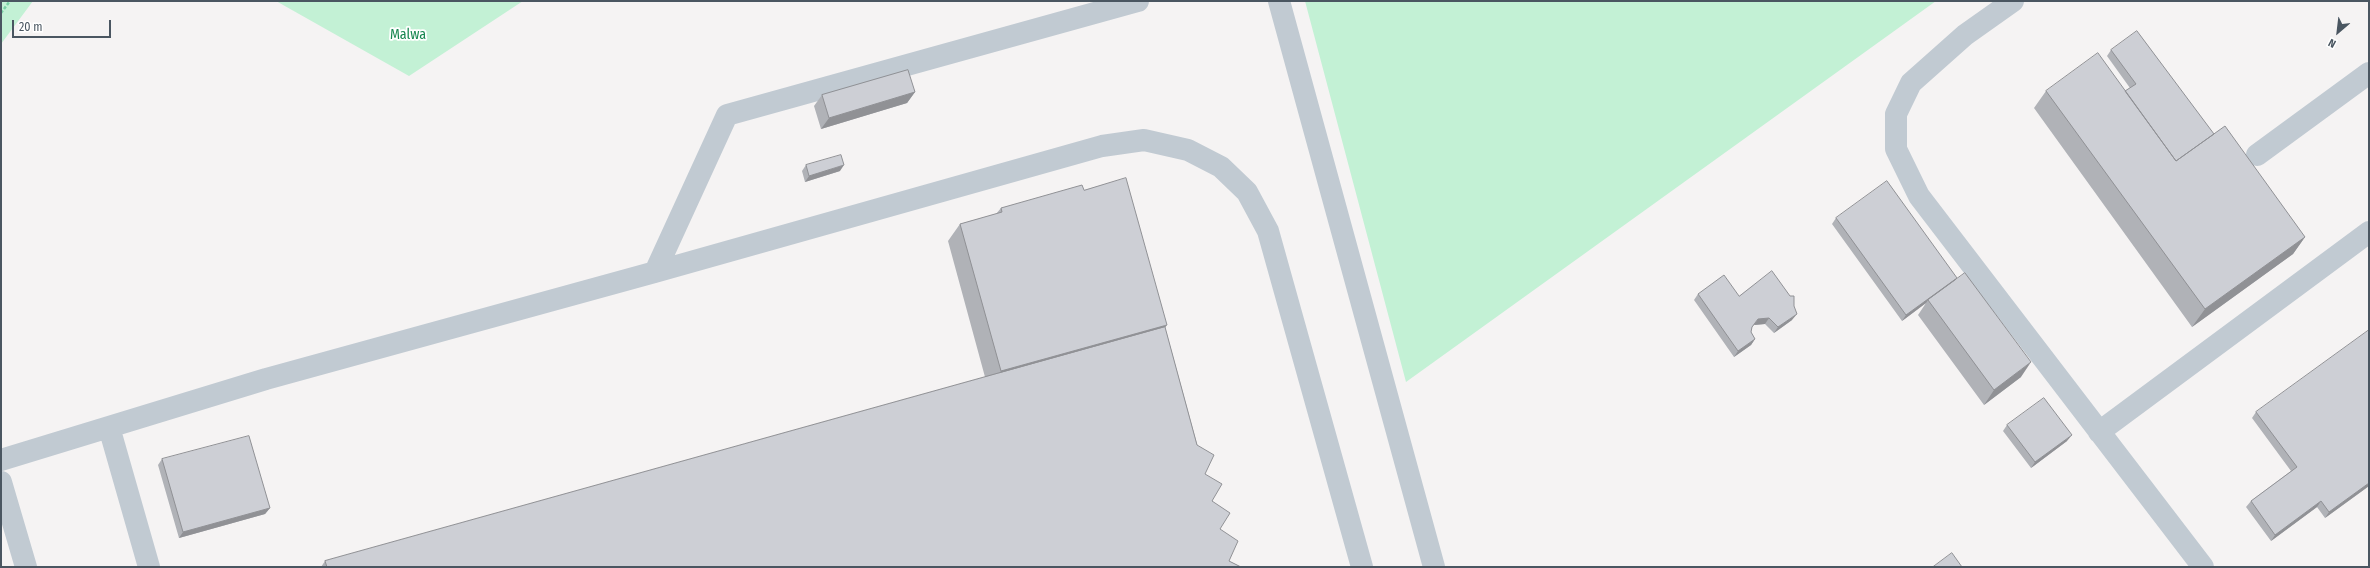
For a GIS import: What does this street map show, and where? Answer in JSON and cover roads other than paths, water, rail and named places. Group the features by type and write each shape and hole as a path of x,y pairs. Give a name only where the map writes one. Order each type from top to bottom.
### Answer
{"lane":[{"path":"655,272 727,114 1138,1"},
{"path":"1279,1 1434,567"},
{"path":"2013,1 1965,35 1911,84 1896,114 1896,149 1919,196 2203,567"},
{"path":"2257,155 2369,73"},
{"path":"1,460 266,379 655,272 1102,146 1144,140 1188,150 1221,167 1247,192 1268,231 1362,567"},
{"path":"2099,432 2369,232"},
{"path":"110,427 149,567"},
{"path":"1,482 26,567"}],"park label":[{"name":"Malwa","path":"408,35"}]}
